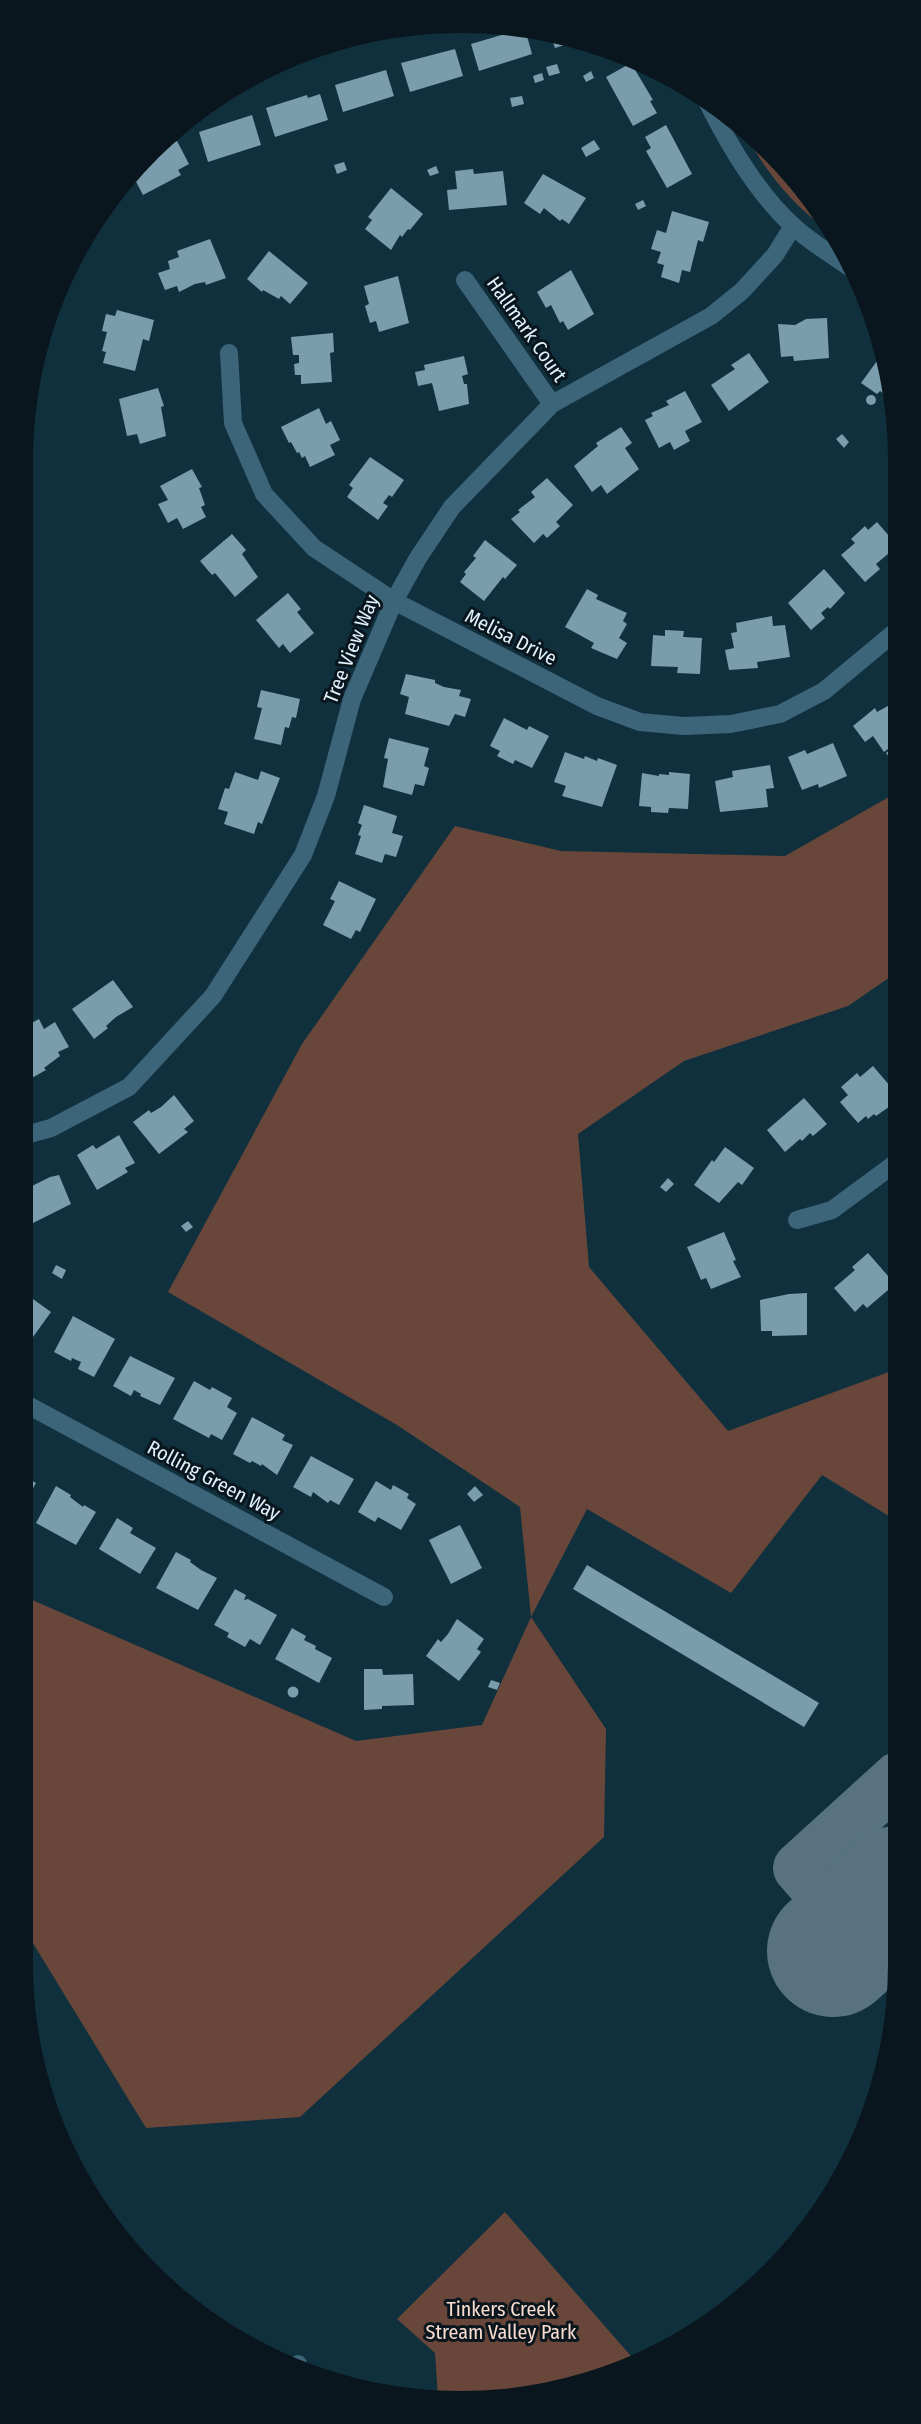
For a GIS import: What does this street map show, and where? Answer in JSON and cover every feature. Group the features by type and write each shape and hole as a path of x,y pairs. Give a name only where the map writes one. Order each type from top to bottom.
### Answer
{"street":[{"path":"718,119 746,167 793,226 837,258"},
{"name":"Tree View Way","path":"33,1133 51,1128 129,1087 213,996 303,855 326,796 352,699 394,601 418,558 452,507 552,404 711,316 742,291 775,255 793,226"},
{"name":"Hallmark Court","path":"465,280 552,404"},
{"name":"Melisa Drive","path":"229,354 233,423 264,494 314,548 394,601 597,706 639,722 684,726 731,724 780,714 824,691 888,638"},
{"path":"798,1220 832,1210 888,1169"},
{"name":"Rolling Green Way","path":"33,1408 384,1597"}],"green space":[{"path":"756,152 800,200 813,219 790,197"},
{"path":"888,798 888,978 848,1006 684,1061 578,1134 589,1267 728,1431 888,1372 888,1515 822,1475 731,1593 587,1509 531,1617 520,1507 397,1425 168,1292 302,1044 455,826 561,851 785,856"},
{"path":"33,1600 356,1741 482,1725 531,1617 606,1729 604,1837 300,2117 146,2128 33,1943"},
{"name":"Tinkers Creek Stream Valley Park","path":"505,2212 630,2355 598,2368 544,2383 488,2390 438,2390 435,2353 397,2319"}],"building":[{"path":"500,35 528,39 532,54 479,71 471,44"},
{"path":"455,49 463,76 410,92 401,63"},
{"path":"557,64 560,73 549,76 546,67"},
{"path":"625,66 636,71 653,100 650,101 657,113 633,126 606,77"},
{"path":"386,70 394,96 343,112 335,85"},
{"path":"591,71 594,78 586,82 583,76"},
{"path":"542,73 544,80 535,83 533,76"},
{"path":"320,94 328,120 275,137 266,108 307,95 308,98"},
{"path":"522,96 524,104 512,107 510,98"},
{"path":"252,115 261,145 208,162 199,132"},
{"path":"666,125 692,174 667,188 646,151 651,148 645,137"},
{"path":"594,140 600,149 586,157 581,148"},
{"path":"177,141 189,164 178,170 181,175 143,195 136,182"},
{"path":"344,162 347,170 337,174 334,165"},
{"path":"436,166 439,173 430,176 427,170"},
{"path":"473,169 474,174 503,171 507,205 449,210 447,190 457,189 455,171"},
{"path":"543,174 586,198 569,224 562,219 560,221 544,208 540,214 524,203"},
{"path":"391,188 423,214 410,230 408,229 402,237 400,235 391,250 365,229 372,220 368,217"},
{"path":"643,200 646,206 638,210 635,204"},
{"path":"672,211 709,222 703,242 698,240 690,272 682,270 679,283 661,277 664,265 657,263 661,252 651,249 657,230 666,233"},
{"path":"210,239 226,278 206,285 205,282 195,284 179,292 177,286 165,290 158,273 170,269 168,261 179,257 177,251"},
{"path":"269,251 308,283 290,304 281,296 279,299 263,290 262,292 247,279"},
{"path":"571,270 594,314 568,330 563,321 560,323 551,305 546,308 537,292"},
{"path":"398,276 409,323 379,332 376,321 370,323 365,306 369,304 364,286"},
{"path":"117,310 154,320 149,341 143,339 135,371 103,363 106,352 102,351 107,332 102,331 106,314 115,316"},
{"path":"827,318 829,358 794,361 793,356 781,357 778,324 795,325 806,319"},
{"path":"333,333 334,352 330,353 332,382 301,384 301,375 295,375 294,364 299,363 299,355 293,355 291,337"},
{"path":"749,353 769,382 729,411 711,385 735,369 731,365"},
{"path":"464,356 468,374 462,376 464,384 467,384 469,404 439,411 432,383 418,386 415,372 425,370 424,365"},
{"path":"876,362 882,393 880,391 877,394 861,383"},
{"path":"158,388 164,406 161,407 166,436 140,444 137,434 127,436 119,399"},
{"path":"685,391 702,422 685,431 690,441 674,450 670,442 659,448 645,420 653,416 651,413 669,405 666,401"},
{"path":"871,395 876,400 871,405 866,400"},
{"path":"319,408 326,424 331,421 340,440 330,445 335,455 310,467 305,456 302,458 291,442 289,443 281,427"},
{"path":"621,427 632,443 625,448 639,469 607,494 601,485 592,492 574,466 598,446 596,443"},
{"path":"842,434 849,442 844,448 836,439"},
{"path":"370,457 404,480 392,497 389,495 383,503 388,506 378,520 347,497 353,488 349,485"},
{"path":"192,469 202,487 199,488 205,505 201,507 206,517 183,529 177,518 168,523 158,504 168,500 160,486"},
{"path":"547,478 573,505 556,522 560,526 547,538 543,534 534,543 511,519 520,512 518,510 535,497 531,492"},
{"path":"877,522 888,535 888,554 876,564 880,569 865,582 841,555 855,543 851,539 865,526 868,530"},
{"path":"232,534 246,550 242,554 258,577 235,597 215,573 212,575 200,561"},
{"path":"485,540 517,565 505,579 503,577 484,601 460,582 466,574 464,572 476,558 473,556"},
{"path":"824,569 845,593 830,609 828,607 821,613 825,618 811,630 788,603"},
{"path":"587,589 598,595 596,599 627,613 623,621 627,624 619,638 627,643 617,659 591,648 594,643 565,627"},
{"path":"288,593 301,609 297,612 314,633 290,653 283,644 279,648 256,620"},
{"path":"772,616 773,626 785,625 790,657 757,662 758,668 729,670 725,650 734,648 731,633 737,632 736,623"},
{"path":"665,630 684,631 683,637 702,638 700,674 677,673 678,667 651,666 653,635 665,636"},
{"path":"406,674 435,680 435,683 444,687 461,690 459,696 471,699 465,717 455,714 449,726 405,714 409,697 400,694"},
{"path":"261,690 300,699 296,718 292,717 289,728 285,727 281,745 254,739 262,708 257,707"},
{"path":"888,706 888,749 884,752 873,736 865,742 853,726 875,708 877,712"},
{"path":"504,718 527,730 529,726 549,736 532,768 515,760 513,764 497,756 500,751 490,746"},
{"path":"389,738 429,748 424,766 429,768 424,786 415,784 412,795 383,787 388,759 384,758"},
{"path":"833,743 847,776 819,788 818,784 802,790 788,757 805,750 807,754"},
{"path":"565,752 584,759 585,756 597,761 598,758 617,765 602,807 562,796 566,786 554,782"},
{"path":"770,765 774,788 766,789 768,807 720,812 715,781 733,777 732,771"},
{"path":"261,771 280,778 262,824 258,822 254,834 224,824 228,812 218,809 225,788 229,789 235,772 258,780"},
{"path":"669,772 690,774 688,809 669,808 668,813 651,812 651,807 639,806 642,773 659,776 659,774 669,775"},
{"path":"364,805 397,816 392,833 403,836 396,857 385,854 382,863 355,854 361,836 358,835 362,825 358,823"},
{"path":"339,881 376,899 360,932 356,930 351,939 323,925 335,901 330,899"},
{"path":"113,980 133,1007 116,1017 106,1026 108,1028 94,1039 72,1009"},
{"path":"39,1019 44,1029 55,1022 69,1047 58,1052 60,1056 44,1068 46,1070 33,1077 33,1022"},
{"path":"873,1066 888,1084 888,1108 876,1116 874,1114 868,1119 866,1116 858,1123 840,1102 848,1095 841,1087 857,1073 860,1077"},
{"path":"174,1095 194,1121 184,1129 188,1132 159,1154 133,1122 149,1110 151,1113 161,1107"},
{"path":"804,1098 827,1124 813,1136 810,1133 802,1141 800,1139 785,1152 767,1130"},
{"path":"119,1135 135,1163 125,1168 128,1172 97,1190 77,1155 93,1145 96,1149"},
{"path":"725,1147 754,1168 742,1185 738,1182 719,1203 694,1185 712,1160 714,1162"},
{"path":"59,1175 71,1204 33,1223 33,1186"},
{"path":"668,1178 674,1184 666,1192 660,1187"},
{"path":"188,1221 193,1227 186,1232 181,1226"},
{"path":"724,1232 736,1260 733,1261 741,1277 711,1289 706,1278 701,1280 687,1247"},
{"path":"868,1253 888,1276 888,1290 867,1308 863,1304 855,1312 834,1288 855,1270 852,1267"},
{"path":"56,1265 66,1270 62,1279 52,1273"},
{"path":"807,1293 807,1335 772,1336 772,1331 761,1331 760,1300"},
{"path":"33,1299 51,1312 33,1337"},
{"path":"73,1316 115,1339 94,1377 78,1369 81,1362 72,1358 71,1361 54,1352"},
{"path":"130,1356 175,1378 160,1405 140,1396 141,1394 134,1390 131,1396 113,1386"},
{"path":"194,1381 210,1390 212,1387 232,1398 227,1407 237,1413 222,1440 211,1434 209,1438 173,1419"},
{"path":"252,1417 285,1435 282,1440 293,1445 277,1475 262,1464 261,1466 252,1461 250,1463 233,1454"},
{"path":"311,1456 354,1479 339,1505 330,1500 328,1503 313,1492 311,1497 293,1487"},
{"path":"376,1481 391,1490 393,1485 409,1494 407,1498 416,1504 401,1530 378,1517 375,1522 358,1512"},
{"path":"56,1486 71,1495 70,1497 83,1507 84,1505 96,1512 76,1545 36,1523"},
{"path":"475,1486 483,1495 474,1502 467,1494"},
{"path":"117,1518 133,1528 130,1533 156,1548 140,1574 99,1549"},
{"path":"460,1525 482,1568 451,1584 429,1540"},
{"path":"176,1552 191,1560 190,1562 201,1570 217,1578 198,1610 156,1588"},
{"path":"587,1565 819,1703 804,1727 573,1589"},
{"path":"235,1589 246,1595 244,1600 248,1599 277,1615 260,1645 250,1639 245,1647 227,1637 229,1633 214,1625"},
{"path":"457,1619 484,1639 477,1649 481,1652 459,1681 426,1656 438,1639 441,1642 448,1634"},
{"path":"292,1628 306,1636 304,1640 316,1646 315,1649 332,1658 319,1683 275,1659"},
{"path":"364,1669 382,1669 383,1675 413,1674 414,1705 382,1706 382,1709 364,1710"},
{"path":"491,1680 500,1683 497,1690 488,1687"},
{"path":"293,1687 297,1688 297,1696 293,1697 289,1696 288,1692 289,1688"}],"taxiway":[{"path":"855,1932 799,1868 888,1787"}],"runway":[{"path":"833,1951 888,1901"}]}
